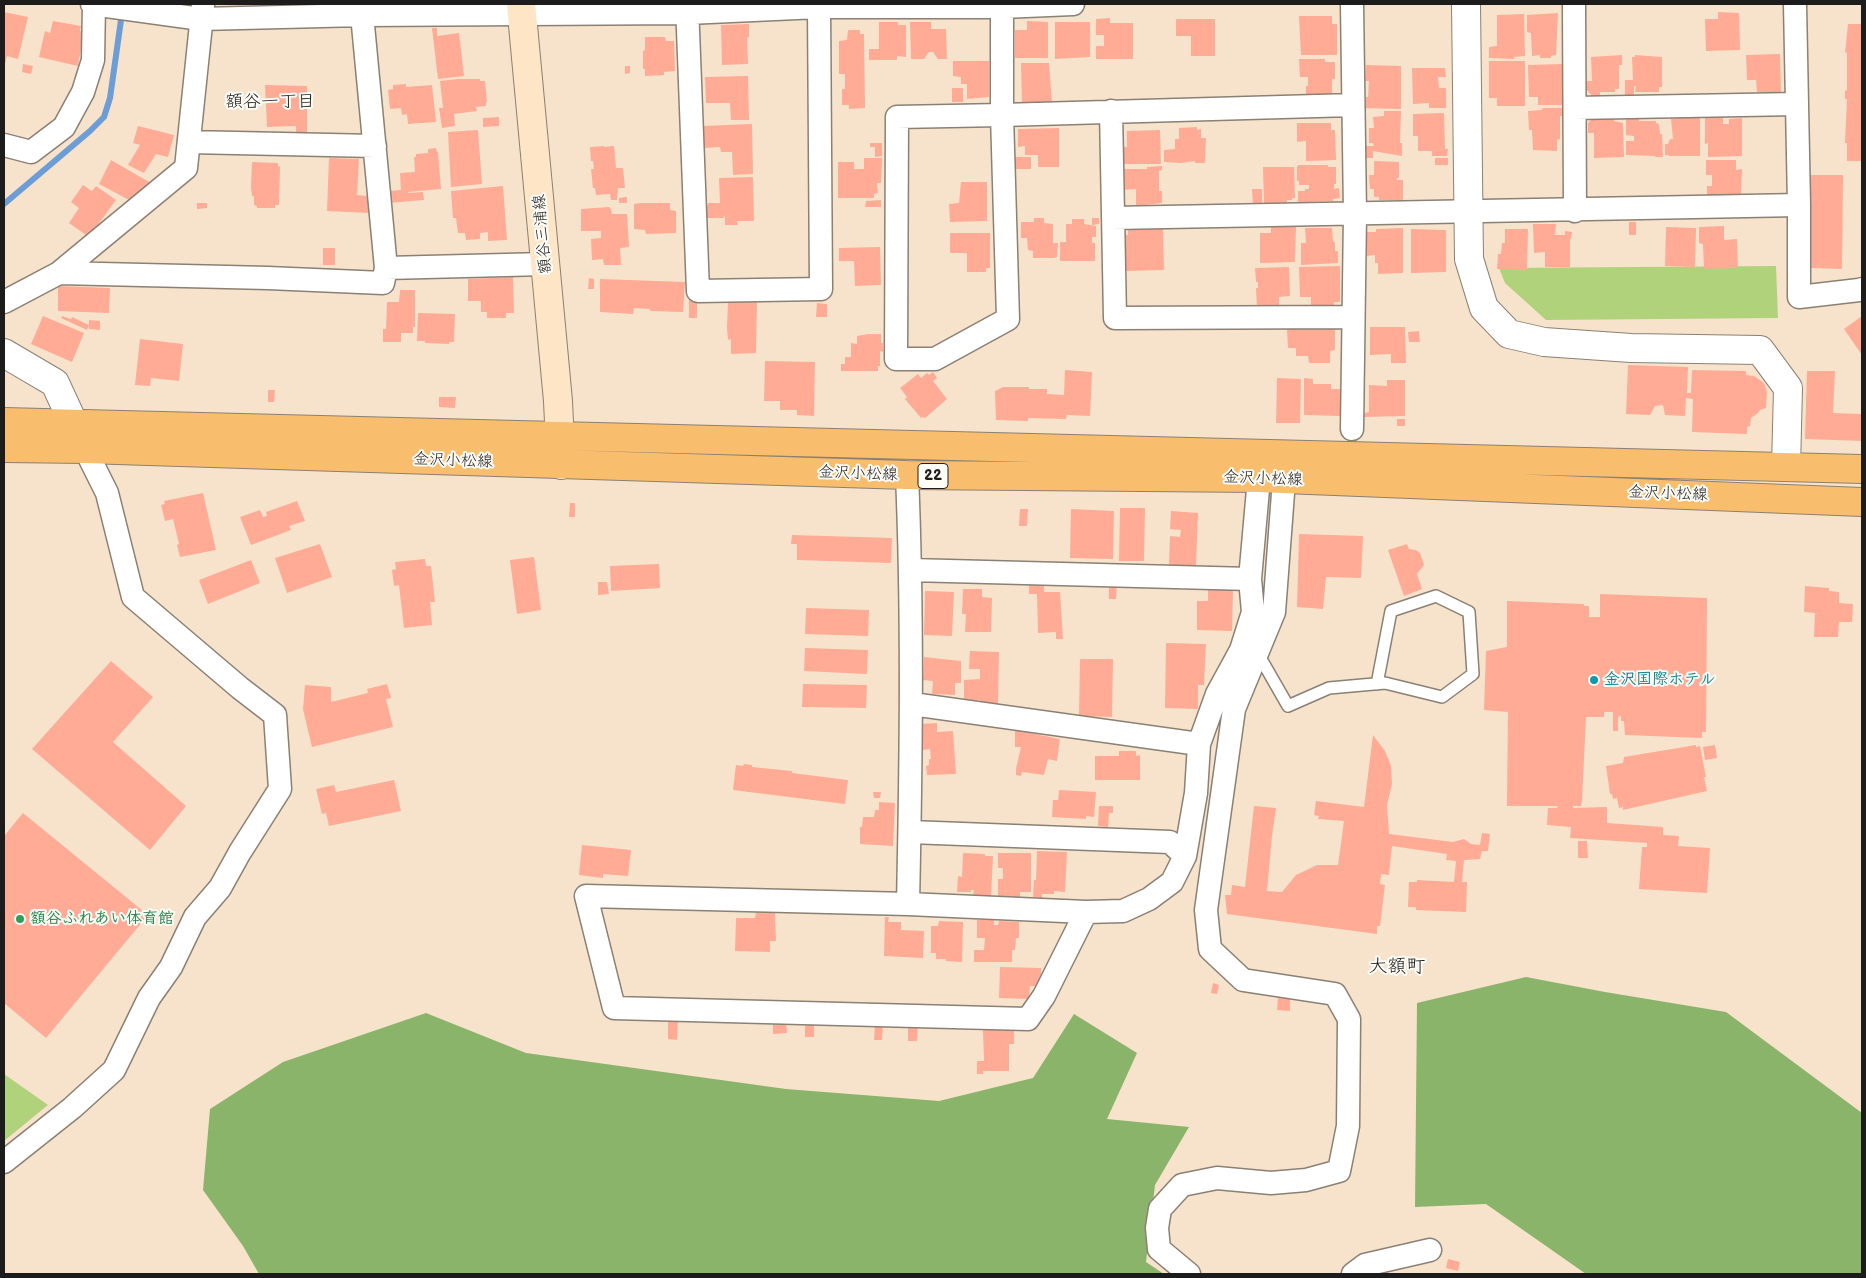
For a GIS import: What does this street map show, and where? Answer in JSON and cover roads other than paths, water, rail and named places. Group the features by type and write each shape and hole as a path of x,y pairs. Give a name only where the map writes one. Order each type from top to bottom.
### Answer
{"main road":[{"name":"額谷三浦線","path":"521,8 561,435 561,465"},
{"name":"金沢小松線","path":"4,422 80,437 561,465 907,476 1271,479 1862,502"},
{"name":"金沢小松線","path":"4,448 80,437 561,435 1862,470"}],"street":[{"path":"4,145 31,152 64,127 83,92 93,60 97,4 139,11 202,12 361,9 1002,6 1073,4"},
{"path":"1352,4 1355,214 1352,429"},
{"path":"1466,4 1469,259 1484,308 1509,334 1544,342 1631,348 1760,350 1788,388 1786,468"},
{"path":"1574,4 1575,211"},
{"path":"1795,4 1799,205 1798,297 1860,290 1862,288"},
{"path":"1002,6 1002,115 1008,319 934,359 896,359 897,117 1002,115 1352,105"},
{"path":"688,8 698,291 821,289 819,7"},
{"path":"59,273 383,283 386,268 361,9"},
{"path":"4,302 59,273 186,168 202,12"},
{"path":"1575,108 1797,104"},
{"path":"1111,112 1115,318 1353,317"},
{"path":"188,142 375,146"},
{"path":"1113,218 1575,211 1799,205"},
{"path":"386,268 545,264"},
{"path":"4,353 55,383 107,493 133,598 275,715 280,789 240,852 220,888 195,917 172,967 149,998 114,1070 72,1108 4,1162"},
{"path":"907,476 911,570 912,704 908,904"},
{"path":"1086,912 1044,996 1028,1019 614,1008 586,896 908,904 1086,912 1123,910 1149,899 1172,882 1185,856 1196,793 1199,744 1217,694 1241,650 1253,612 1250,579 1271,479"},
{"path":"1189,1274 1160,1249 1157,1228 1160,1209 1182,1186 1217,1178 1271,1183 1306,1180 1339,1171 1348,1126 1349,1019 1335,994 1243,980 1210,949 1206,910 1234,709 1274,612 1271,479"},
{"path":"911,570 1250,579"},
{"path":"912,704 1199,744"},
{"path":"910,832 1170,842 1185,856"},
{"path":"1353,1274 1366,1265 1430,1250"}],"lane":[{"path":"1257,652 1288,706 1329,688 1377,684 1385,683 1442,697 1473,674 1469,612 1436,596 1391,611 1377,684"}],"waterway":[{"path":"4,204 104,117 110,98 122,13"}],"place":[{"name":"金沢国際ホテル","path":"1594,680"},
{"name":"額谷ふれあい体育館","path":"20,919"}],"district":[{"name":"額谷一丁目","path":"270,102"},
{"name":"大額町","path":"1397,967"}]}
